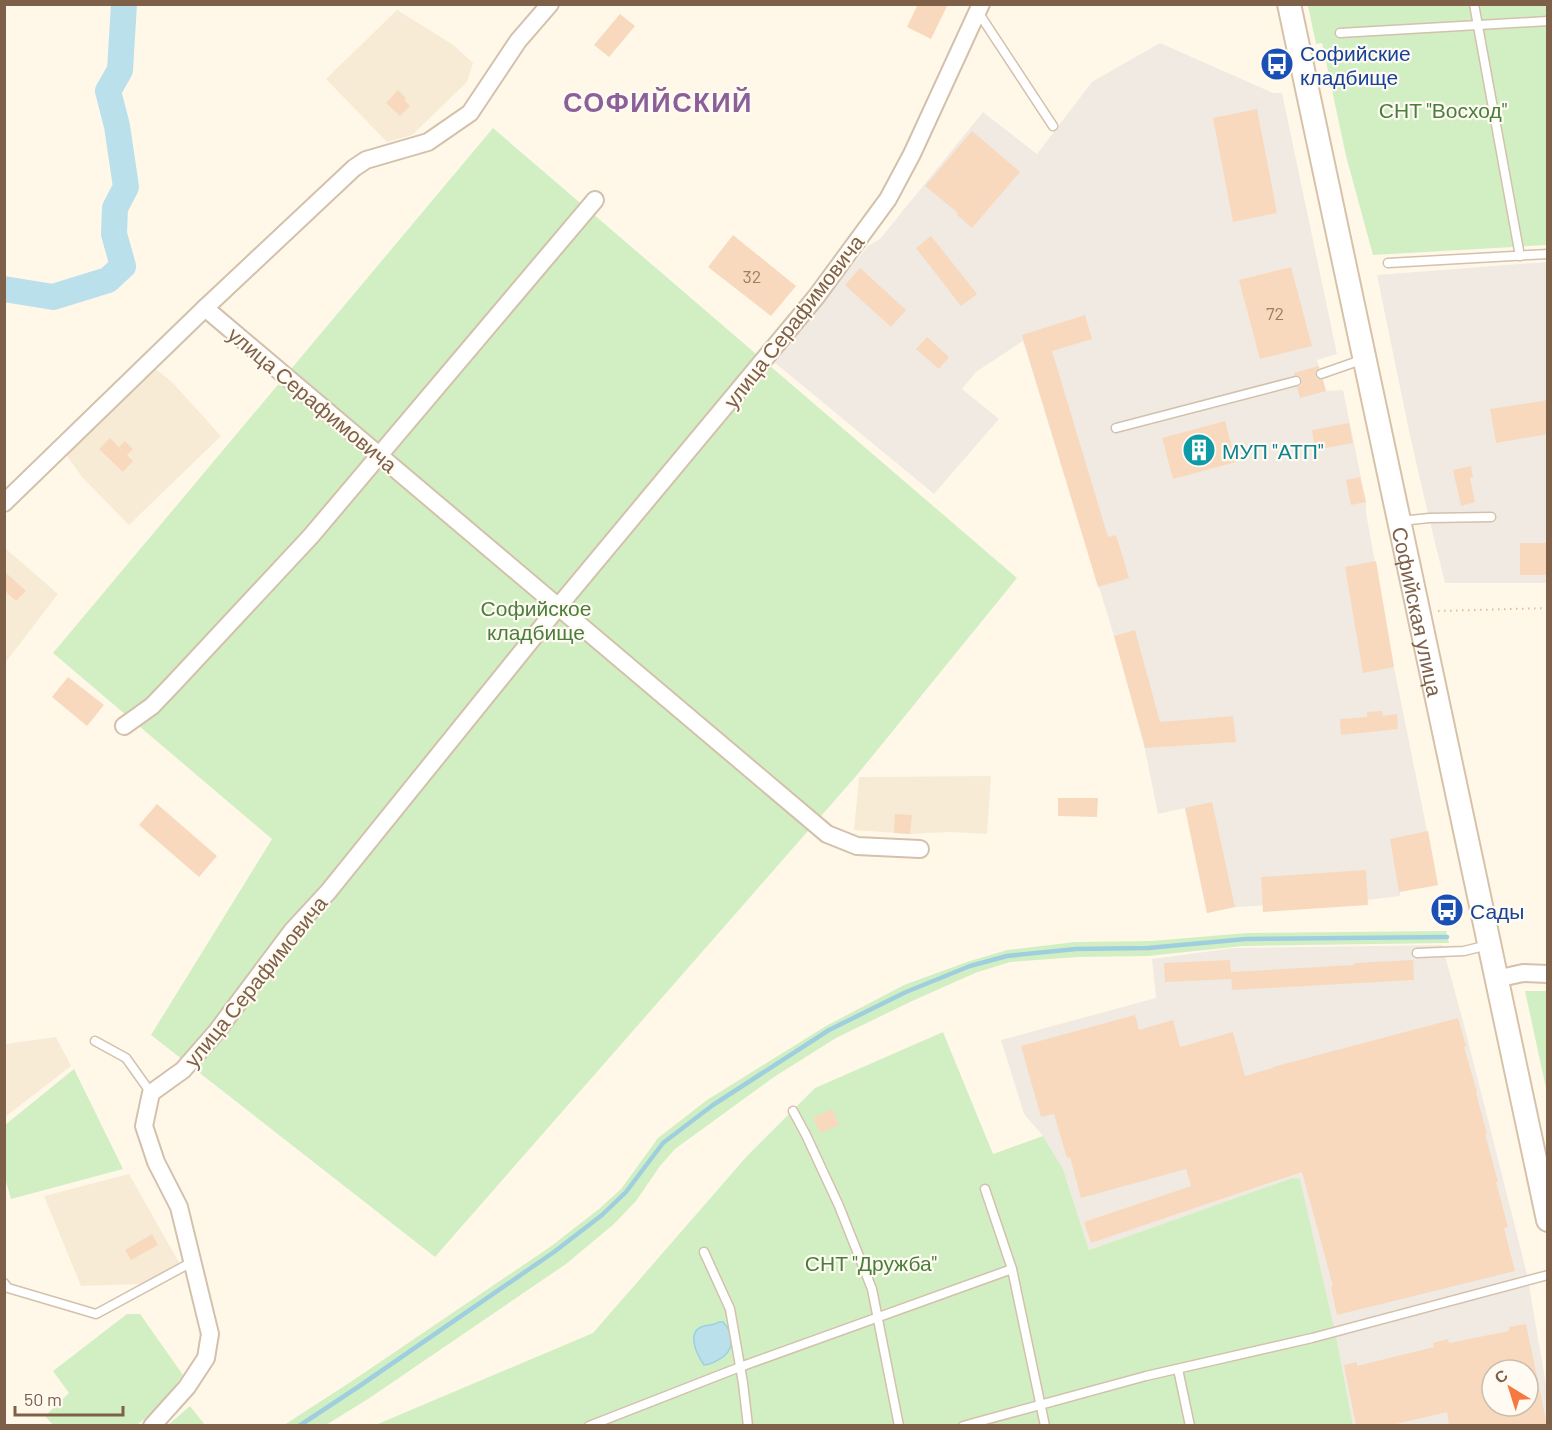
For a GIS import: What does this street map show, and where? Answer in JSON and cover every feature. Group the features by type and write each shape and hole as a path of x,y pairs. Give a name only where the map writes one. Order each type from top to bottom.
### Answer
{"main road":[{"name":"Софийская улица","path":"1289,4 1548,1220"}],"street":[{"path":"4,502 354,168 366,160 428,142 470,113 518,41 550,4"},
{"name":"улица Серафимовича","path":"151,1093 183,1070 217,1030 292,931 328,892 558,607 816,297 888,199 912,154 980,8"},
{"path":"124,726 152,706 311,536 595,200"},
{"name":"улица Серафимовича","path":"205,308 827,834 857,846 920,849"},
{"path":"1496,979 1523,973 1548,974"},
{"path":"151,1093 144,1126 156,1162 179,1207 210,1334 206,1358 187,1387 152,1425"}],"lane":[{"path":"1474,4 1520,256"},
{"path":"980,8 1053,126"},
{"path":"1340,33 1548,21"},
{"path":"1388,263 1548,254"},
{"path":"1321,374 1365,359"},
{"path":"1116,428 1296,381"},
{"path":"1399,522 1429,518 1491,517"},
{"path":"1417,953 1464,951 1488,945"},
{"path":"95,1041 126,1058 151,1093"},
{"path":"793,1111 839,1206 872,1289 899,1425"},
{"path":"985,1189 1011,1269 1045,1425"},
{"path":"704,1252 730,1309 741,1367 748,1425"},
{"path":"4,1283 8,1288 96,1314 192,1262"},
{"path":"589,1425 1011,1269"},
{"path":"963,1425 1178,1369 1312,1338 1548,1275"},
{"path":"1178,1369 1190,1425"}],"path":[{"path":"1418,612 1548,608"}],"shaded area":[{"path":"397,10 452,44 473,63 467,82 412,135 387,142 326,79"},
{"path":"1160,43 1273,93 1282,93 1337,354 1317,360 1326,391 1343,390 1366,502 1366,513 1394,667 1438,885 1400,892 1400,896 1367,900 1235,907 1207,913 1185,808 1158,814 1140,725 1023,341 976,372 962,389 999,419 934,494 774,362 868,246 880,239 983,112 1037,154 1092,82"},
{"path":"1547,262 1547,583 1445,583 1409,431 1377,275"},
{"path":"154,368 171,381 221,436 129,525 82,477 65,453"},
{"path":"5,548 58,594 5,663"},
{"path":"991,776 987,834 950,832 910,834 854,830 859,777"},
{"path":"1442,945 1527,1274 1547,1390 1547,1425 1353,1425 1337,1341 1292,1178 1089,1250 1063,1169 1043,1136 1024,1114 1001,1040 1156,998 1152,959 1234,948"},
{"path":"56,1037 71,1066 5,1117 5,1044"},
{"path":"129,1174 181,1266 142,1284 81,1286 44,1196"}],"green space":[{"name":"СНТ \"Восход\"","path":"1314,4 1547,5 1547,245 1373,255 1346,156 1322,43 1316,44 1308,6"},
{"name":"Софийское кладбище","path":"493,128 1017,578 857,775 435,1257 151,1035 272,839 53,653"},
{"path":"1446,931 1449,943 1243,946 1148,956 1078,957 1010,962 975,973 836,1038 774,1077 675,1149 660,1166 636,1201 614,1224 566,1264 368,1399 326,1425 284,1425 550,1247 621,1189 658,1138 707,1100 826,1026 904,985 1007,950 1075,942 1151,941 1247,933"},
{"path":"1525,991 1547,991 1547,1093"},
{"name":"СНТ \"Дружба\"","path":"943,1032 993,1154 1043,1136 1063,1169 1089,1250 1292,1178 1300,1179 1337,1341 1353,1425 373,1426 593,1333 747,1156 815,1088"},
{"path":"74,1069 123,1169 11,1199 5,1178 5,1125"},
{"path":"127,1314 140,1314 183,1375 159,1407 137,1425 53,1425 45,1416 69,1393 53,1371"},
{"path":"190,1406 205,1425 168,1425"}],"water":[{"path":"723,1322 730,1332 730,1348 724,1357 704,1365 694,1344 695,1333 704,1326"}],"building":[{"path":"918,4 948,4 931,39 907,27"},
{"path":"620,14 635,26 609,57 594,45"},
{"path":"398,90 410,106 400,116 386,103"},
{"path":"1257,109 1277,213 1233,222 1213,118"},
{"path":"972,131 1020,172 972,228 956,214 958,213 925,186"},
{"path":"733,235 796,286 771,316 708,267"},
{"path":"931,236 977,294 961,306 916,248"},
{"path":"1291,267 1312,346 1260,359 1239,280"},
{"path":"860,268 906,310 891,327 845,285"},
{"path":"1085,315 1092,339 1052,351 1108,537 1116,535 1129,578 1098,587 1022,335"},
{"path":"927,337 949,357 939,369 916,349"},
{"path":"1319,366 1315,376 1323,380 1326,391 1300,398 1297,387 1301,385 1302,380 1294,373"},
{"path":"1548,400 1548,434 1496,443 1490,409"},
{"name":"МУП \"АТП\"","path":"1225,421 1236,462 1173,479 1162,438"},
{"path":"1349,423 1353,443 1315,450 1312,430"},
{"path":"110,438 119,447 125,441 133,449 127,455 133,461 123,472 99,449"},
{"path":"1471,466 1473,477 1470,478 1475,502 1461,506 1453,470"},
{"path":"1360,477 1366,502 1351,505 1346,480"},
{"path":"1520,543 1548,543 1548,575 1520,575"},
{"path":"1376,561 1394,667 1363,673 1345,567"},
{"path":"4,571 26,591 16,601 4,590"},
{"path":"1135,630 1160,722 1233,716 1236,742 1145,748 1114,636"},
{"path":"68,677 104,705 87,726 52,697"},
{"path":"1382,711 1383,716 1397,714 1398,729 1341,735 1340,719 1367,717 1367,712"},
{"path":"1058,798 1098,798 1097,817 1058,816"},
{"path":"1212,802 1235,907 1207,913 1185,808"},
{"path":"157,804 217,856 199,877 139,825"},
{"path":"895,814 912,815 910,834 894,833"},
{"path":"1428,831 1438,885 1399,892 1390,839"},
{"path":"1366,870 1368,905 1263,912 1261,877"},
{"path":"1230,960 1231,972 1413,960 1414,980 1232,990 1231,975 1231,979 1165,982 1164,963"},
{"path":"1135,1015 1139,1030 1173,1020 1180,1047 1233,1032 1245,1076 1458,1018 1498,1182 1496,1182 1508,1227 1504,1228 1515,1271 1337,1315 1331,1287 1333,1286 1302,1172 1091,1243 1084,1222 1191,1186 1186,1169 1081,1198 1070,1157 1067,1158 1054,1114 1041,1117 1021,1046"},
{"path":"832,1109 839,1125 820,1133 813,1118"},
{"path":"152,1234 158,1245 131,1260 125,1250"},
{"path":"1526,1324 1533,1358 1480,1358 1480,1418 1540,1418 1540,1391 1547,1425 1449,1425 1447,1412 1392,1425 1356,1425 1344,1365 1357,1362 1357,1366 1434,1347 1433,1343 1448,1339 1449,1343 1509,1331 1509,1327"}],"waterway":[{"path":"4,289 53,297 108,280 123,266 114,234 115,208 126,187 117,126 108,91 120,70 124,4"},
{"path":"299,1426 554,1252 602,1215 626,1192 663,1143 713,1105 829,1030 906,992 970,966 1007,956 1076,949 1148,948 1246,939 1447,937"}],"place":[{"name":"Софийские кладбище","path":"1277,64"},
{"name":"МУП \"АТП\"","path":"1199,450"},
{"name":"Сады","path":"1447,910"}],"district":[{"name":"СОФИЙСКИЙ","path":"658,101"}]}
